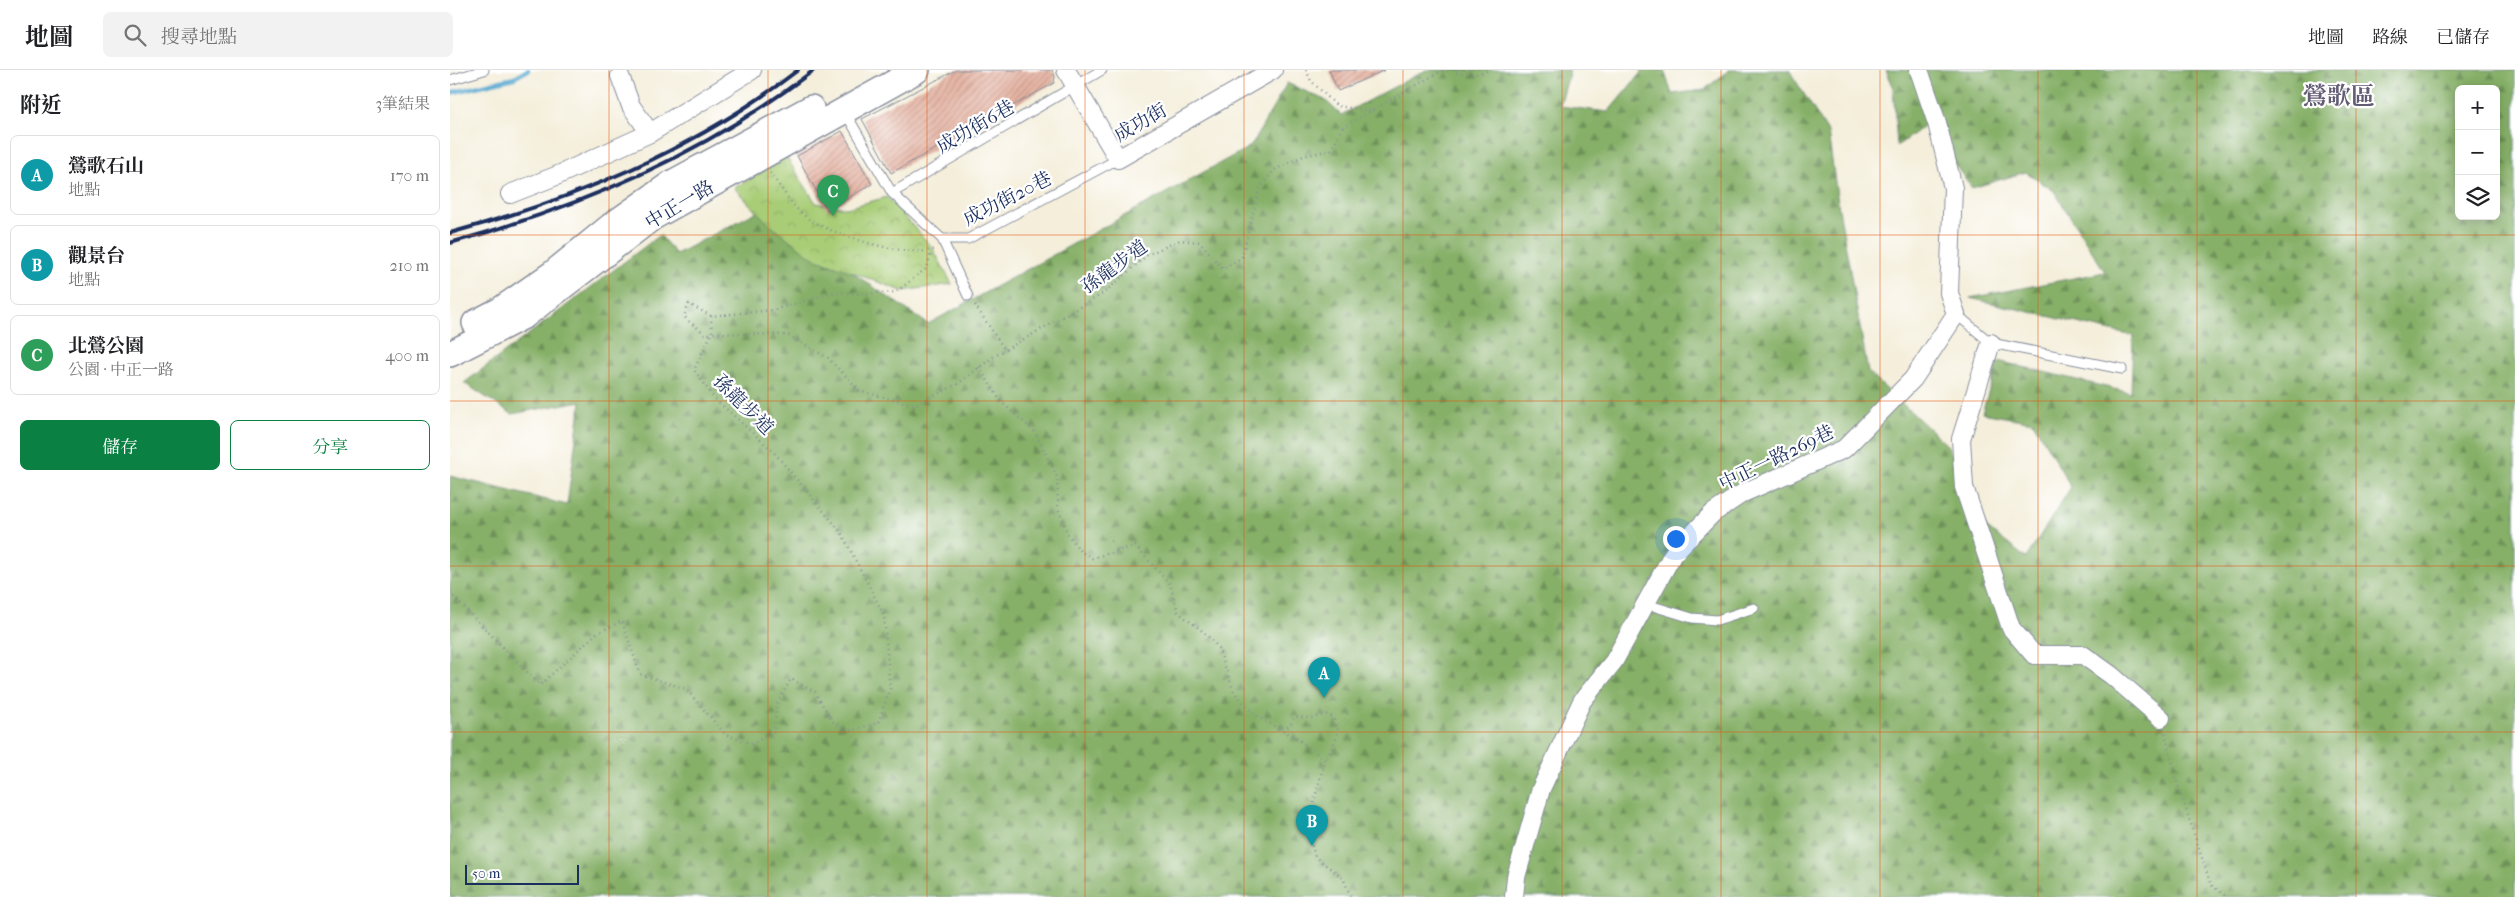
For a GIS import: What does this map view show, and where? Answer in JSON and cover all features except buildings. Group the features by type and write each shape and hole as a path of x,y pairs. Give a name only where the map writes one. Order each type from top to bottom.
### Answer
{"main road":[{"name":"中正一路","path":"450,335 500,310 552,274 611,226 672,184 882,70"},
{"name":"中正一路","path":"450,354 524,316 653,217 917,70"}],"street":[{"path":"510,194 556,176 650,134 752,70"},
{"name":"成功街","path":"1066,70 1118,160 1273,70"},
{"path":"1919,70 1937,123 1953,188 1949,293 1956,314"},
{"path":"620,76 630,106 650,134"},
{"name":"中正一路269巷","path":"1514,897 1516,876 1541,789 1582,701 1614,661 1673,554 1713,513 1743,493 1844,449 1913,379 1956,314"},
{"path":"1991,343 1961,439 1964,487 2011,628 2034,655 2083,655 2111,675 2161,718"}],"lane":[{"path":"450,80 484,70"},
{"name":"成功街6巷","path":"892,193 1102,70"},
{"name":"成功街20巷","path":"844,110 892,193 943,242 968,239 1118,160"},
{"path":"943,242 968,296"},
{"path":"1956,314 1991,343 2122,369"},
{"path":"1646,604 1692,618 1717,620 1754,608"}],"path":[{"path":"1306,70 1310,80 1337,106 1373,111"},
{"name":"孫龍步道","path":"450,593 540,685 597,633 622,621 640,674 686,689 725,734 752,744 774,732 777,704 791,679 815,692 832,721 848,731 878,723 890,689 884,615 841,532 772,450 714,398 694,370 712,333 788,335 828,358 860,392 914,405 956,385 979,367 1104,293 1147,255 1180,240 1200,242 1223,269 1242,257 1259,190 1274,170 1303,156 1331,150 1343,127 1442,70"},
{"path":"1457,70 1455,73 1476,74 1490,70"},
{"path":"752,162 770,174 806,217 832,231 893,249 931,250 943,242"},
{"path":"711,316 712,333 705,335 700,328 692,326 684,316 689,304 711,316 773,310 835,292 860,294 896,292 927,268 930,253"},
{"path":"968,296 1006,351"},
{"path":"979,367 1002,403 1035,432 1057,477 1058,508 1067,533 1080,551 1092,558 1135,546 1170,584 1178,612 1205,632 1218,647 1234,692 1258,717 1284,731 1325,760"},
{"path":"1111,540 1119,550"},
{"path":"1284,731 1291,724 1294,717 1312,718 1328,714 1336,721 1339,733 1325,760 1307,828 1315,857 1343,878 1351,897"},
{"path":"2161,718 2177,782 2210,885 2227,897"}],"green space":[{"path":"1426,70 1570,70 1560,106 1608,112 1643,70 1664,70 1672,94 1704,90 1729,70 1789,70 1828,132 1838,203 1868,372 1948,446 1986,527 2026,558 2071,487 2033,422 1982,413 1998,361 2131,393 2133,336 1970,298 2105,272 2054,191 2026,172 1972,188 1925,125 1897,146 1893,86 1886,70 2515,70 2515,897 450,897 450,476 567,505 581,401 512,414 464,383 660,235 676,254 760,210 928,324 1251,146 1287,83 1325,100 1341,115"},
{"path":"787,158 816,203 847,208 887,197 932,247 952,284 902,291 812,257 770,225 734,188"}],"waterway":[{"path":"450,93 514,78 528,70"}],"railway":[{"path":"450,233 497,220 543,204 588,188 632,169 676,148 718,124 759,99 798,70"},
{"path":"450,243 547,212 640,174 729,128 814,70"}],"place":[{"name":"北鶯公園","path":"833,216"},
{"name":"鶯歌石山","path":"1324,698"},
{"name":"觀景台","path":"1312,846"}],"district":[{"name":"鶯歌區","path":"2339,96"}]}
